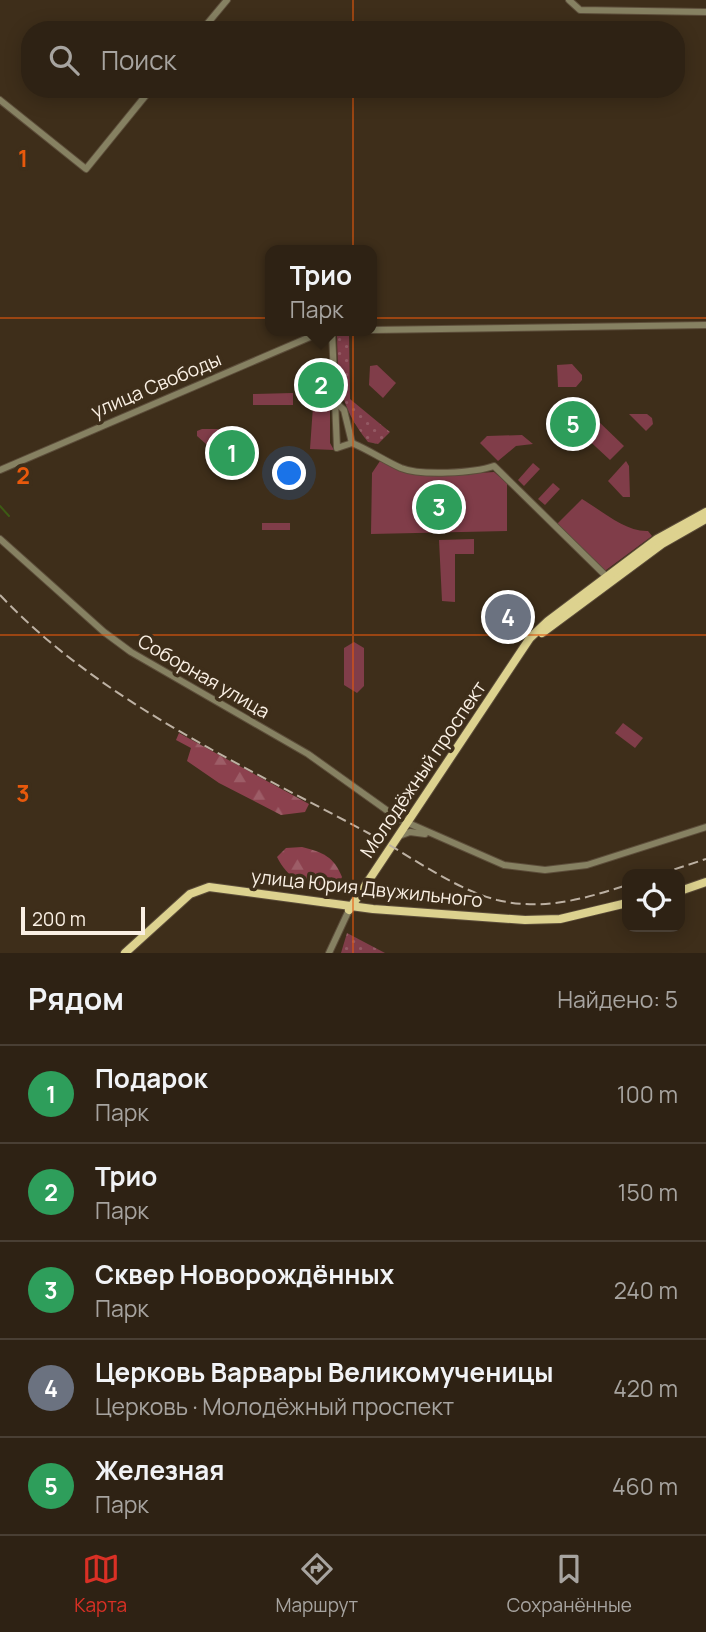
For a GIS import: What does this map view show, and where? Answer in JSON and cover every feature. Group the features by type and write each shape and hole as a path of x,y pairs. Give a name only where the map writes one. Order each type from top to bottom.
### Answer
{"main road":[{"name":"Молодёжный проспект","path":"350,908 526,647 548,621 657,539 706,512"},
{"name":"Молодёжный проспект","path":"526,647 662,544 706,519"},
{"path":"685,887 706,880"},
{"name":"улица Юрия Двужильного","path":"125,953 190,894 209,887 350,908"},
{"name":"улица Юрия Двужильного","path":"132,953 177,909 205,892 231,892 350,908 540,925 562,924 622,907"}],"street":[{"path":"210,21 227,0"},
{"path":"569,0 580,10 706,12"},
{"path":"0,100 86,169 144,98"},
{"path":"377,330 706,325"},
{"name":"улица Свободы","path":"0,470 312,336"},
{"path":"332,336 337,448 352,443 402,469 417,472 481,471 494,466 608,578"},
{"path":"333,400 344,410 352,443"},
{"name":"Соборная улица","path":"0,539 117,643 308,754 369,799 437,837"},
{"path":"397,837 410,832 437,837 503,864 545,870 587,865 706,827"},
{"path":"329,953 350,908"}],"shaded area":[{"path":"337,336 349,336 350,399 390,432 378,444 368,442 351,416 342,392"},
{"path":"572,364 582,375 582,380 576,387 558,387 557,365"},
{"path":"377,365 396,383 383,398 369,385 370,366"},
{"path":"293,393 293,405 253,405 253,394"},
{"path":"330,396 330,443 334,450 310,449 313,406"},
{"path":"629,414 647,414 652,418 653,424 646,431"},
{"path":"590,417 574,437 561,427 560,421"},
{"path":"596,419 624,446 610,460 582,434"},
{"path":"218,429 220,446 249,446 249,460 240,461 240,474 197,436 197,431"},
{"path":"522,435 533,444 516,446 498,461 480,443 487,436"},
{"path":"380,461 422,472 494,472 507,483 507,531 371,534 372,473"},
{"path":"626,461 629,466 630,497 623,497 608,481"},
{"path":"533,463 540,469 524,486 518,480"},
{"path":"553,483 560,489 545,505 538,499"},
{"path":"582,499 614,520 631,528 648,531 652,536 602,573 554,527"},
{"path":"262,523 290,523 290,530 262,530"},
{"path":"474,539 474,554 455,554 455,602 442,601 439,540"},
{"path":"354,642 364,648 364,686 357,693 344,685 344,648"},
{"path":"623,723 643,738 635,748 615,733"},
{"path":"347,933 385,953 341,953"}],"green space":[{"path":"179,733 309,804 305,812 281,815 219,783 187,761 191,748 176,740"},
{"path":"302,847 322,853 331,860 342,877 337,887 309,886 288,872 277,857 286,848"}],"waterway":[{"path":"0,506 9,516"}],"railway":[{"path":"0,595 40,633 83,668 175,729 464,888 497,900 547,904 579,899 622,887"},
{"path":"675,869 706,859"}],"place":[{"name":"Трио","path":"321,385"},
{"name":"Железная","path":"573,424"},
{"name":"Подарок","path":"232,453"},
{"name":"Сквер Новорождённых","path":"439,507"},
{"name":"Церковь Варвары Великомученицы","path":"508,617"}]}
